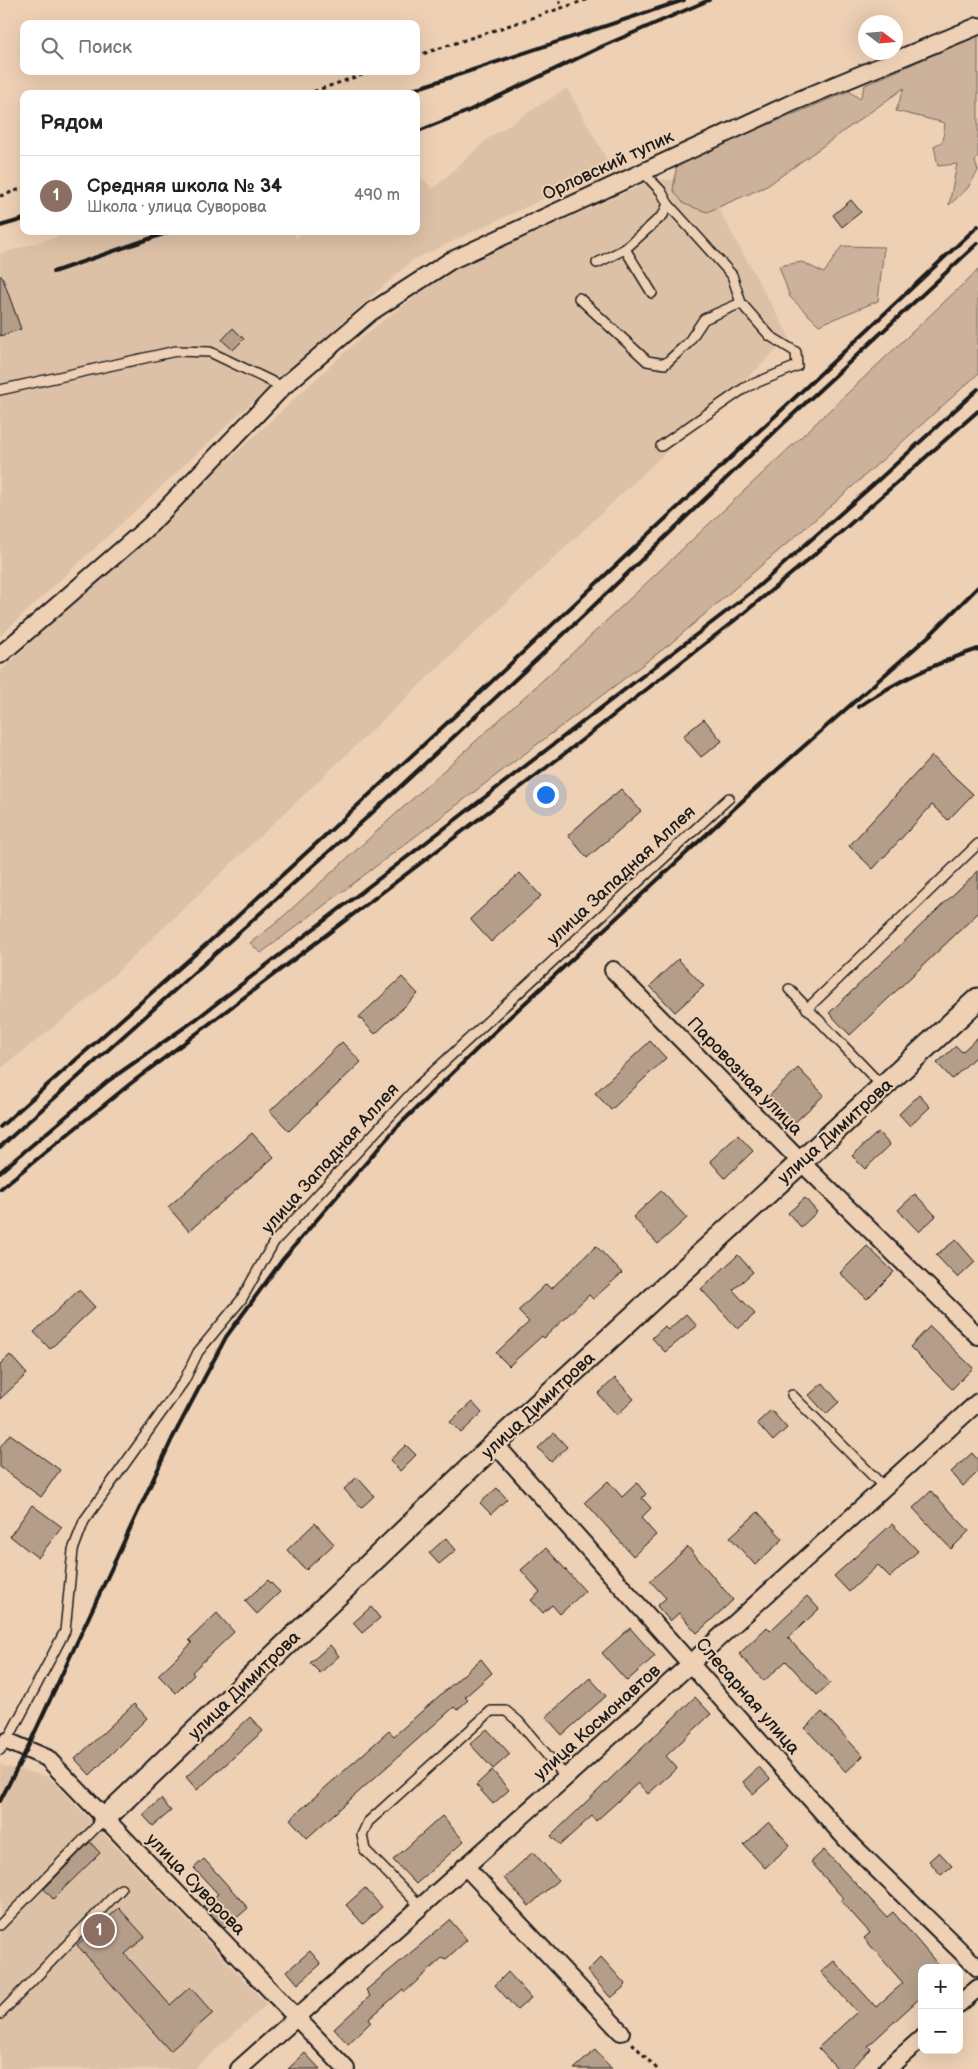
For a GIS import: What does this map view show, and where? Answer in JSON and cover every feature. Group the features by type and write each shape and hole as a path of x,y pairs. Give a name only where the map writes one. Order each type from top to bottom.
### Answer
{"street":[{"name":"Орловский тупик","path":"0,655 150,525 283,387 371,312 450,261 794,102 978,26"},
{"name":"Паровозная улица","path":"614,970 801,1162 978,1336"},
{"name":"улица Димитрова","path":"104,1819 495,1444 978,999"},
{"name":"улица Космонавтов","path":"239,2069 566,1777 978,1402"},
{"name":"Слесарная улица","path":"495,1444 692,1663 847,1840 978,1968"},
{"name":"улица Суворова","path":"4,1745 47,1758 346,2069"},
{"path":"465,1866 622,2032"},
{"path":"963,2001 978,1988"},
{"path":"887,2069 918,2042"}],"lane":[{"path":"642,171 668,204 732,275 741,303 770,336 796,352 797,366 746,387 661,446"},
{"path":"597,263 625,249 663,215 668,204"},
{"path":"625,249 652,293"},
{"path":"580,298 647,361 665,364 688,343 704,319 741,303"},
{"path":"0,390 176,351 210,352 283,387"},
{"name":"улица Западная Аллея","path":"4,1745 65,1632 73,1550 84,1521 184,1381 198,1352 241,1300 274,1242 418,1086 729,798"},
{"path":"807,1008 978,844"},
{"path":"789,989 884,1087"},
{"path":"792,1395 884,1487"},
{"path":"420,1906 365,1850 362,1836 368,1822 491,1711 506,1711 518,1721 566,1777"},
{"path":"0,1924 104,1819"},
{"path":"0,2014 121,1889"}],"path":[{"path":"560,0 560,8"},
{"path":"420,55 586,0"},
{"path":"318,90 361,75"},
{"path":"0,196 20,189"},
{"path":"622,2032 657,2069"}],"shaded area":[{"path":"978,35 978,158 975,161 978,171 967,189 949,205 957,164 938,166 934,146 943,141 945,123 896,111 904,88 767,186 707,212 684,204 673,190 677,163 849,91 860,99 865,85"},
{"path":"567,88 611,167 413,260 247,407 0,636 0,254 63,235 295,235 296,238 299,235 420,235 420,176 433,189 490,137"},
{"path":"656,179 703,181 790,338 648,469 84,1003 0,1069 0,671 358,340 446,273"},
{"path":"842,246 884,247 878,301 819,325 790,297 779,266 802,262 824,273"},
{"path":"978,270 978,374 833,504 670,644 261,953 250,943 275,924 566,659"},
{"path":"0,1765 49,1777 267,2004 194,2069 0,2069"}],"building":[{"path":"851,200 861,212 842,227 833,215"},
{"path":"0,276 2,276 21,329 0,336"},
{"path":"233,328 244,339 233,350 222,340"},
{"path":"704,719 722,741 701,757 683,736"},
{"path":"932,756 973,794 948,820 932,805 873,869 849,846"},
{"path":"621,789 641,811 587,858 568,835"},
{"path":"978,871 978,913 850,1035 829,1013"},
{"path":"520,873 541,896 491,942 470,919"},
{"path":"678,959 704,986 675,1012 650,986"},
{"path":"402,977 418,994 375,1034 359,1017"},
{"path":"978,1037 978,1054 952,1079 937,1063 956,1046 962,1052"},
{"path":"650,1041 666,1058 611,1110 595,1093"},
{"path":"342,1042 361,1062 289,1131 270,1111"},
{"path":"798,1068 824,1095 790,1127 765,1100"},
{"path":"919,1095 930,1107 910,1126 899,1114"},
{"path":"878,1132 890,1145 865,1169 852,1156"},
{"path":"252,1133 274,1157 189,1231 168,1207"},
{"path":"738,1135 753,1151 725,1178 710,1161"},
{"path":"661,1191 687,1218 658,1244 633,1217"},
{"path":"915,1194 936,1216 919,1232 898,1210"},
{"path":"805,1198 817,1212 801,1227 788,1213"},
{"path":"956,1240 975,1262 958,1278 936,1255"},
{"path":"596,1246 622,1273 593,1299 589,1295 544,1338 542,1336 509,1366 496,1353 529,1322 518,1311 546,1284 551,1289"},
{"path":"867,1246 894,1272 867,1299 840,1273"},
{"path":"738,1255 753,1272 733,1290 755,1314 738,1329 701,1289"},
{"path":"79,1290 95,1307 50,1349 34,1332"},
{"path":"686,1314 697,1326 665,1352 652,1338 665,1326 668,1330"},
{"path":"930,1326 973,1368 952,1389 910,1347"},
{"path":"10,1355 27,1374 0,1399 0,1364"},
{"path":"615,1378 634,1399 617,1415 598,1394"},
{"path":"823,1383 839,1402 826,1414 809,1395"},
{"path":"472,1402 482,1413 461,1433 450,1422"},
{"path":"771,1410 787,1428 773,1441 757,1423"},
{"path":"554,1433 567,1447 551,1462 538,1448"},
{"path":"10,1434 60,1470 41,1497 0,1467 0,1447"},
{"path":"406,1445 416,1455 400,1471 390,1460"},
{"path":"972,1453 978,1460 978,1472 963,1486 951,1472"},
{"path":"357,1477 374,1496 361,1508 344,1489"},
{"path":"608,1481 622,1497 637,1483 646,1494 642,1498 651,1508 641,1518 656,1535 633,1556 585,1502"},
{"path":"497,1488 507,1499 491,1514 480,1503"},
{"path":"931,1491 969,1531 951,1549 913,1508"},
{"path":"32,1505 62,1527 38,1558 10,1536"},
{"path":"758,1512 783,1539 755,1565 730,1537"},
{"path":"315,1523 334,1544 306,1570 287,1550"},
{"path":"892,1524 918,1551 890,1577 878,1565 849,1592 834,1576"},
{"path":"446,1538 456,1550 439,1564 429,1553"},
{"path":"688,1547 733,1600 697,1633 679,1613 670,1621 657,1606 666,1598 650,1581"},
{"path":"546,1548 585,1591 560,1614 552,1605 543,1613 531,1600 540,1592 521,1570"},
{"path":"268,1580 280,1592 257,1614 245,1601"},
{"path":"807,1596 819,1609 788,1638 830,1683 817,1695 786,1661 764,1681 739,1654 767,1627 770,1631"},
{"path":"371,1607 380,1618 362,1633 353,1623"},
{"path":"217,1613 234,1632 192,1672 194,1675 176,1693 158,1675 192,1643 189,1640"},
{"path":"630,1628 655,1656 627,1681 602,1653"},
{"path":"330,1645 339,1656 320,1673 310,1663"},
{"path":"481,1659 492,1673 465,1697 468,1700 457,1710 454,1707 307,1838 290,1819 389,1731 394,1736"},
{"path":"590,1678 606,1696 562,1735 546,1717"},
{"path":"695,1697 711,1714 666,1756 677,1768 648,1794 638,1783 596,1821 592,1816 560,1845 551,1836"},
{"path":"134,1704 147,1718 90,1775 75,1759"},
{"path":"822,1712 863,1756 846,1772 805,1728"},
{"path":"250,1717 263,1731 197,1790 186,1777"},
{"path":"487,1729 510,1754 493,1769 470,1744"},
{"path":"759,1767 770,1779 753,1794 743,1782"},
{"path":"492,1770 509,1790 493,1804 476,1785"},
{"path":"161,1799 171,1811 153,1826 143,1815"},
{"path":"442,1816 464,1841 416,1884 393,1860"},
{"path":"769,1822 790,1845 765,1868 744,1845"},
{"path":"90,1842 100,1853 53,1899 44,1889"},
{"path":"824,1850 887,1917 893,1912 938,1964 918,1964 918,2000 868,2046 871,2049 850,2069 838,2069 818,2048 857,2012 821,1972 834,1961 876,2007 903,1983 864,1938 870,1933 841,1901 844,1899 811,1862"},
{"path":"533,1852 558,1880 529,1906 504,1878"},
{"path":"939,1852 952,1866 941,1875 929,1861"},
{"path":"204,1859 248,1908 225,1928 203,1906 218,1894 194,1868"},
{"path":"365,1888 382,1907 363,1924 346,1905"},
{"path":"119,1908 145,1937 125,1954 170,2005 190,1987 213,2013 170,2051 77,1945"},
{"path":"450,1920 467,1940 445,1960 442,1958 405,1992 403,1989 369,2019 371,2022 348,2044 334,2029 370,1996 366,1990"},
{"path":"310,1951 321,1964 298,1984 287,1971"},
{"path":"601,1957 626,1985 611,1998 587,1971"},
{"path":"508,1972 531,1998 517,2010 495,1985"},
{"path":"595,2050 612,2069 574,2069"},
{"path":"305,2053 320,2069 288,2069"}],"railway":[{"path":"412,90 684,0"},
{"path":"420,130 466,112 603,46 709,0"},
{"path":"0,226 20,220"},
{"path":"0,1127 228,925 473,699 978,226"},
{"path":"53,272 160,235"},
{"path":"0,1147 373,812 582,617 785,422 978,243"},
{"path":"0,1172 108,1081 195,1020 753,591 978,389"},
{"path":"0,1189 130,1084 559,758 744,613 832,540 978,411"},
{"path":"0,1801 27,1749 172,1439 226,1337 283,1259 396,1128 511,1016 752,792 931,634 978,587"},
{"path":"858,707 916,674 978,649"}],"place":[{"name":"Средняя школа № 34","path":"99,1930"}]}
